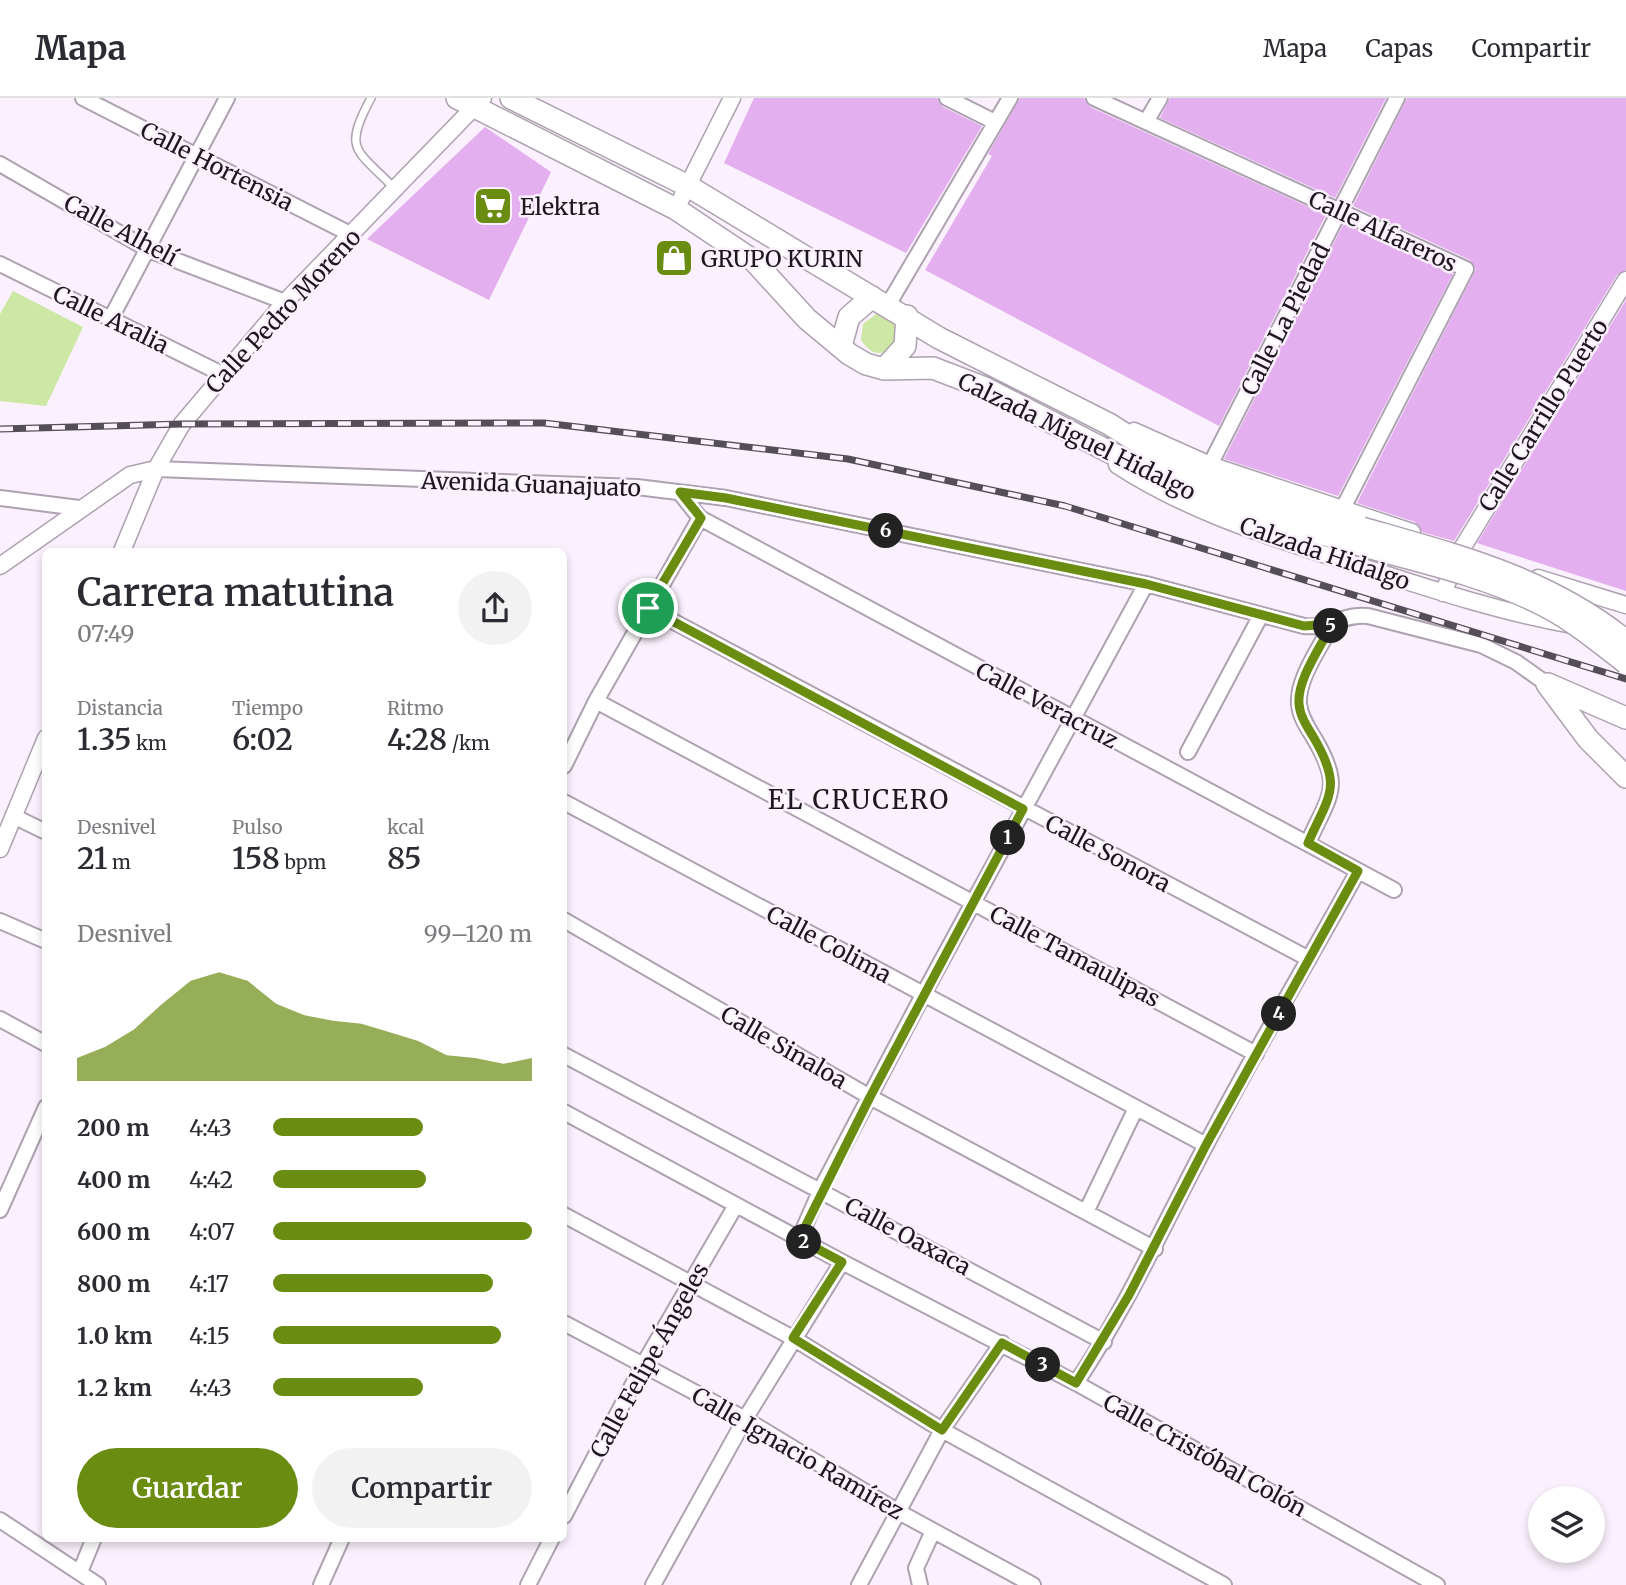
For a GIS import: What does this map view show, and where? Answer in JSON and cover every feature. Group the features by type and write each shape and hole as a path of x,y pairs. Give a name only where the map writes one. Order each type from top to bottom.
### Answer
{"main road":[{"name":"Calzada Miguel Hidalgo","path":"510,98 688,186 907,316 939,338 1109,424 1177,467 1359,536"},
{"name":"Calzada Miguel Hidalgo","path":"472,101 676,209 754,261 807,319 866,363 884,369 933,368 985,388 1170,483 1214,502 1359,536"},
{"path":"841,346 849,317 880,301"},
{"path":"884,369 905,346 907,316"},
{"path":"1359,536 1476,561 1532,583 1588,613 1626,638"},
{"path":"1359,536 1481,578 1538,603 1585,631 1626,663"},
{"path":"1547,684 1626,718"},
{"path":"1547,684 1588,739 1626,777"}],"street":[{"name":"Calle Hortensia","path":"83,98 352,235"},
{"path":"110,320 227,98"},
{"path":"676,209 733,98"},
{"path":"947,98 995,122"},
{"path":"880,301 1010,98"},
{"name":"Calle Alfareros","path":"1094,98 1466,269 1343,508"},
{"path":"1146,122 1160,98"},
{"name":"Calle La Piedad","path":"1210,466 1397,98"},
{"name":"Calle Pedro Moreno","path":"123,548 156,469 182,424 222,373 285,302 396,190 472,101"},
{"name":"Calle Alhelí","path":"0,163 149,250 285,302"},
{"name":"Calle Aralia","path":"0,264 222,373"},
{"name":"Calle Carrillo Puerto","path":"1443,593 1461,550 1626,281"},
{"name":"Calzada Hidalgo","path":"1044,419 1130,474 1175,499 1247,529 1518,615 1626,638"},
{"name":"Calzada Miguel Hidalgo","path":"1109,424 1131,429 1210,466 1343,508 1538,578 1626,605"},
{"path":"0,566 79,508 130,475 156,469"},
{"name":"Avenida Guanajuato","path":"156,469 637,487 726,498 1146,584 1304,626 1332,624 1360,615 1368,616 1481,645 1516,662 1547,684"},
{"path":"567,760 596,701 701,518 680,492"},
{"path":"0,498 79,508"},
{"name":"Calle Veracruz","path":"701,518 1394,890"},
{"path":"1518,615 1538,578"},
{"path":"799,1239 821,1189 923,995 1146,584"},
{"name":"Calle Sonora","path":"648,608 1309,959"},
{"path":"1188,752 1261,615"},
{"path":"1308,843 1331,790 1332,775 1302,717 1300,695 1332,624"},
{"name":"Calle Tamaulipas","path":"596,701 1256,1054"},
{"path":"0,849 13,816 42,759"},
{"name":"Calle Colima","path":"567,804 1206,1145"},
{"path":"13,816 42,830"},
{"path":"1076,1383 1104,1342 1155,1249 1206,1145 1358,871"},
{"path":"0,921 42,939"},
{"name":"Calle Sinaloa","path":"567,922 870,1097 1155,1249"},
{"path":"0,1019 42,1042"},
{"name":"Calle Oaxaca","path":"567,1057 821,1189 1104,1342"},
{"path":"1086,1212 1136,1108"},
{"name":"Calle Cristóbal Colón","path":"567,1114 842,1262 1076,1383 1437,1585"},
{"path":"0,1210 42,1116"},
{"name":"Calle Felipe Ángeles","path":"567,1510 643,1365 736,1205"},
{"path":"567,1217 793,1338 942,1430 1224,1585"},
{"path":"653,1585 745,1419 842,1262"},
{"name":"Calle Ignacio Ramírez","path":"567,1325 745,1419 897,1511 1032,1585"},
{"path":"859,1585 942,1430 1002,1343"},
{"path":"0,1520 98,1585"},
{"path":"920,1585 916,1568 933,1531"},
{"path":"80,1572 92,1542"},
{"path":"321,1585 340,1542"},
{"path":"528,1585 550,1542"}],"lane":[{"path":"371,98 354,130 356,148 396,190"}],"green space":[{"path":"13,291 83,327 46,406 0,401 0,314"},
{"path":"876,314 893,317 903,337 882,353 872,351 861,340 863,324"}],"building":[{"path":"754,98 937,98 943,107 982,126 906,253 724,163"},
{"path":"1020,98 1084,98 1090,107 1326,215 1219,426 925,270 992,156 988,154"},
{"path":"1170,98 1386,98 1335,198 1160,118"},
{"path":"1407,98 1626,98 1626,270 1617,275 1454,541 1422,532 1415,522 1357,503 1476,269 1470,260 1353,206"},
{"path":"485,127 551,172 489,300 367,239"},
{"path":"1344,223 1453,274 1338,496 1224,459"},
{"path":"1626,300 1626,591 1477,543"}],"railway":[{"path":"0,429 182,424 544,423 848,459 1065,506 1626,679"}],"place":[{"name":"Elektra","path":"493,206"},
{"name":"GRUPO KURIN","path":"674,258"}],"district":[{"name":"EL CRUCERO","path":"859,799"}],"route":[{"path":"680,492 726,498 1146,584 1304,626 1332,624 1301,687 1299,703 1302,717 1329,764 1332,775 1331,790 1308,843 1358,871 1206,1145 1155,1249 1104,1342 1076,1383 1002,1343 942,1430 793,1338 842,1262 799,1239 821,1189 1023,809 648,608 701,518 680,492"}]}
